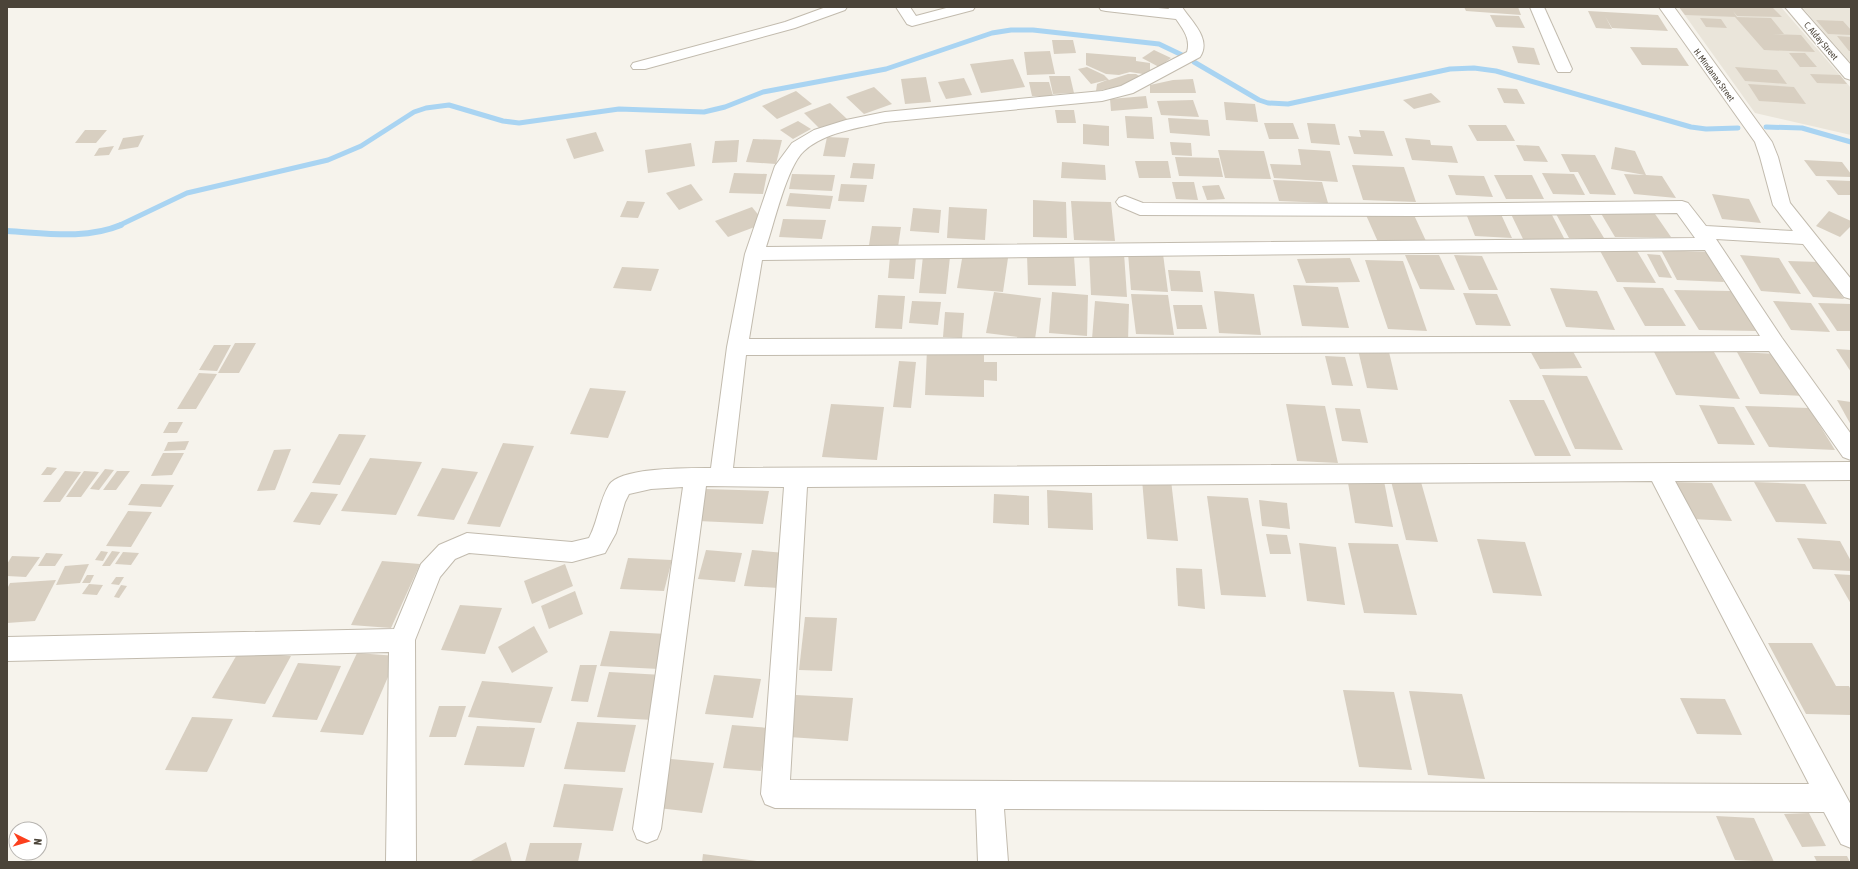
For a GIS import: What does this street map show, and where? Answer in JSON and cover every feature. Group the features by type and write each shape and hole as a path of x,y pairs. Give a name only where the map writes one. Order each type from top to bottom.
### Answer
{"street":[{"path":"903,7 912,21 968,7"},
{"path":"721,477 737,347 754,254 784,166 798,147 820,134 852,124 885,117 1102,96 1127,90 1194,54 1197,43 1195,37 1177,11 1106,7"},
{"path":"1537,7 1564,69"},
{"name":"H. Mindanao Street","path":"1666,7 1762,142 1766,149 1782,205 1851,292"},
{"name":"C. Alday Street","path":"1792,7 1851,75"},
{"path":"639,66 790,25 827,9"},
{"path":"1125,202 1140,209 1414,210 1682,207 1705,238 1775,343 1851,451"},
{"path":"754,254 1705,238 1808,238"},
{"path":"737,347 1775,343"},
{"path":"1658,471 1851,834"},
{"path":"401,862 402,640 430,571 447,552 467,542 572,552 597,546 604,532 615,497 621,487 635,482 721,477 796,478 1658,471 1851,471"},
{"path":"647,829 696,478"},
{"path":"796,478 775,794 1831,798"},
{"path":"7,649 402,640"},
{"path":"989,794 993,862"}],"shaded area":[{"path":"1679,7 1781,7 1851,88 1851,135 1755,113"},
{"path":"1802,7 1851,7 1851,63"}],"building":[{"path":"1464,7 1518,7 1521,15 1466,11"},
{"path":"1679,7 1772,7 1782,17 1737,16 1733,11 1737,17 1685,15"},
{"path":"1588,11 1658,15 1668,31 1612,28 1605,16 1612,29 1596,28"},
{"path":"1490,15 1519,16 1525,28 1496,27"},
{"path":"1735,17 1771,18 1784,34 1772,34 1801,35 1815,52 1764,50"},
{"path":"1700,18 1721,19 1727,28 1706,27"},
{"path":"1816,20 1843,21 1851,30 1851,35 1828,34"},
{"path":"1837,36 1851,37 1851,51 1849,51"},
{"path":"1052,40 1073,40 1076,53 1054,54"},
{"path":"1512,46 1534,48 1540,65 1518,63"},
{"path":"1630,47 1677,48 1689,66 1642,65"},
{"path":"1154,50 1171,58 1159,67 1142,58"},
{"path":"1050,51 1055,74 1027,75 1024,52"},
{"path":"1086,53 1136,57 1136,61 1150,63 1150,70 1143,74 1130,72 1119,75 1106,74 1086,65"},
{"path":"1789,53 1805,53 1817,67 1800,67"},
{"path":"1013,59 1025,87 981,93 970,64"},
{"path":"1087,67 1104,75 1109,80 1128,74 1136,74 1141,77 1122,86 1096,91 1097,84 1107,80 1091,84 1078,69"},
{"path":"1735,67 1777,70 1787,84 1745,81"},
{"path":"1810,74 1840,75 1847,84 1817,83"},
{"path":"1049,76 1070,76 1074,93 1053,94"},
{"path":"926,77 931,102 905,104 901,79"},
{"path":"964,78 972,95 946,99 938,82"},
{"path":"1193,79 1196,93 1150,93 1150,85 1173,80"},
{"path":"1029,82 1049,82 1053,96 1032,96"},
{"path":"1748,84 1794,87 1806,104 1759,101"},
{"path":"874,87 892,104 864,114 846,97"},
{"path":"1497,88 1517,89 1525,104 1504,103"},
{"path":"796,91 812,104 777,119 762,106"},
{"path":"1431,93 1441,102 1414,109 1403,100"},
{"path":"1146,96 1148,108 1111,111 1110,99"},
{"path":"1193,100 1199,117 1161,115 1157,101"},
{"path":"1224,102 1255,104 1258,122 1226,120"},
{"path":"830,103 847,119 820,129 804,113"},
{"path":"1055,110 1074,110 1076,123 1057,123"},
{"path":"1125,116 1152,117 1154,139 1127,138"},
{"path":"1168,118 1208,120 1210,136 1170,133"},
{"path":"798,121 811,129 793,139 780,130"},
{"path":"1264,123 1293,123 1299,139 1269,139"},
{"path":"1307,123 1335,124 1340,145 1311,143"},
{"path":"1083,124 1109,126 1109,146 1083,144"},
{"path":"1468,125 1506,125 1515,141 1477,141"},
{"path":"85,130 107,130 96,143 75,143"},
{"path":"1359,130 1384,131 1393,156 1354,154 1348,136 1361,137"},
{"path":"596,132 604,151 574,159 566,139"},
{"path":"144,135 138,147 118,150 123,138"},
{"path":"827,137 849,138 845,157 823,156"},
{"path":"1405,138 1430,140 1431,145 1452,146 1458,163 1412,160"},
{"path":"753,139 782,140 776,164 746,162"},
{"path":"739,140 737,162 712,163 715,141"},
{"path":"1170,142 1191,143 1192,156 1172,155"},
{"path":"691,143 695,166 648,173 645,150"},
{"path":"1516,145 1539,146 1548,162 1524,161"},
{"path":"114,146 109,155 94,156 99,148"},
{"path":"1615,147 1635,151 1646,175 1662,176 1676,198 1634,194 1624,174 1645,175 1611,169"},
{"path":"1298,149 1330,151 1338,182 1274,178 1270,164 1301,165"},
{"path":"1218,150 1264,151 1271,179 1225,178"},
{"path":"1561,154 1595,155 1616,195 1590,194 1578,172 1570,172"},
{"path":"1175,157 1219,158 1223,177 1179,176"},
{"path":"1804,160 1842,162 1851,174 1851,177 1816,176"},
{"path":"1135,161 1168,161 1171,178 1139,178"},
{"path":"1062,162 1105,165 1106,180 1061,178"},
{"path":"853,163 875,164 873,179 850,178"},
{"path":"1352,165 1404,167 1416,202 1363,200"},
{"path":"734,173 767,174 763,194 729,193"},
{"path":"1542,173 1574,174 1585,195 1553,194"},
{"path":"792,174 835,175 832,191 789,189"},
{"path":"1448,175 1484,176 1493,197 1456,195"},
{"path":"1494,175 1532,175 1544,199 1506,199"},
{"path":"1273,180 1322,182 1328,203 1279,201"},
{"path":"1826,180 1851,181 1851,195 1838,195"},
{"path":"1172,182 1194,182 1198,200 1176,199"},
{"path":"691,184 703,200 679,210 666,193"},
{"path":"841,184 867,185 864,202 838,201"},
{"path":"1219,185 1225,199 1207,200 1202,186"},
{"path":"790,193 833,196 830,209 786,206"},
{"path":"1712,194 1749,199 1761,223 1722,219"},
{"path":"1033,200 1066,202 1067,238 1033,237"},
{"path":"627,201 645,202 638,218 620,217"},
{"path":"1071,201 1111,202 1115,241 1074,240"},
{"path":"752,207 765,223 728,237 715,221"},
{"path":"949,207 987,209 985,240 947,238"},
{"path":"913,208 941,210 939,233 910,231"},
{"path":"1554,210 1587,210 1604,238 1569,238"},
{"path":"1599,210 1653,211 1671,237 1615,237"},
{"path":"1465,211 1500,212 1512,238 1475,236"},
{"path":"1829,211 1851,221 1851,226 1840,237 1816,226"},
{"path":"1510,212 1551,213 1565,240 1523,239"},
{"path":"1366,215 1414,215 1426,241 1378,242"},
{"path":"783,219 826,220 822,239 779,237"},
{"path":"872,226 901,227 898,247 869,245"},
{"path":"1599,249 1637,251 1656,283 1617,282"},
{"path":"1661,250 1707,252 1724,282 1677,280"},
{"path":"1089,251 1124,253 1127,297 1091,295"},
{"path":"963,253 1008,258 1003,292 957,288"},
{"path":"1128,253 1163,254 1168,292 1131,290"},
{"path":"1647,254 1660,255 1672,278 1659,277"},
{"path":"1027,255 1074,256 1076,286 1028,285"},
{"path":"1405,255 1439,255 1455,290 1420,289"},
{"path":"1454,255 1482,256 1498,290 1469,290"},
{"path":"1740,255 1779,258 1801,294 1761,291"},
{"path":"890,256 916,257 914,279 888,278"},
{"path":"923,256 950,257 946,294 919,293"},
{"path":"1350,258 1360,282 1306,283 1297,259"},
{"path":"1365,260 1403,261 1427,331 1388,329"},
{"path":"1788,261 1819,262 1844,299 1813,297"},
{"path":"622,267 659,269 651,291 613,288"},
{"path":"1168,270 1200,271 1203,292 1171,291"},
{"path":"1293,285 1338,287 1349,328 1302,326"},
{"path":"1623,287 1663,288 1686,326 1645,326"},
{"path":"1550,288 1597,291 1615,330 1566,327"},
{"path":"1674,290 1731,291 1758,331 1699,330"},
{"path":"1214,291 1254,294 1261,335 1219,333"},
{"path":"994,292 1041,298 1035,339 986,333"},
{"path":"1052,292 1088,295 1087,336 1049,333"},
{"path":"1463,293 1497,294 1511,326 1476,325"},
{"path":"1131,294 1168,295 1174,335 1136,334"},
{"path":"878,295 905,296 902,329 875,328"},
{"path":"912,301 941,302 938,325 909,323"},
{"path":"1095,301 1129,304 1128,342 1092,339"},
{"path":"1773,301 1811,303 1830,332 1791,330"},
{"path":"1818,303 1851,304 1851,331 1837,331"},
{"path":"1173,305 1202,305 1207,329 1177,329"},
{"path":"945,312 964,313 962,338 943,337"},
{"path":"235,343 256,343 239,373 218,373"},
{"path":"214,345 231,345 217,371 199,370"},
{"path":"1570,346 1582,368 1540,369 1528,347"},
{"path":"1652,348 1714,352 1740,399 1676,395"},
{"path":"927,349 984,350 984,362 997,362 997,381 984,380 984,397 925,395"},
{"path":"1836,349 1851,350 1851,372"},
{"path":"1358,350 1389,352 1398,390 1367,388"},
{"path":"1737,352 1778,354 1804,396 1760,394"},
{"path":"1325,356 1345,357 1353,386 1332,385"},
{"path":"899,361 916,362 911,408 893,407"},
{"path":"199,373 217,374 196,409 177,409"},
{"path":"1542,375 1587,376 1623,450 1575,449"},
{"path":"590,388 626,391 608,438 570,434"},
{"path":"1509,400 1544,400 1571,456 1535,456"},
{"path":"1837,400 1851,402 1851,425"},
{"path":"831,404 884,407 877,460 822,457"},
{"path":"1286,404 1325,406 1338,463 1297,461"},
{"path":"1699,405 1734,407 1755,445 1718,444"},
{"path":"1745,406 1809,408 1835,450 1769,447"},
{"path":"1335,408 1360,409 1368,443 1342,441"},
{"path":"169,422 183,422 177,433 163,433"},
{"path":"339,434 366,435 340,485 312,483"},
{"path":"189,441 185,450 164,451 168,442"},
{"path":"503,443 534,446 500,527 467,524"},
{"path":"291,449 275,490 257,491 274,450"},
{"path":"163,453 184,453 172,475 151,476"},
{"path":"370,458 422,462 396,515 341,511"},
{"path":"47,467 57,468 51,475 41,475"},
{"path":"442,468 478,472 454,520 417,516"},
{"path":"105,469 114,470 99,490 90,489"},
{"path":"65,471 81,472 60,502 43,502"},
{"path":"84,471 99,472 81,497 66,497"},
{"path":"117,471 130,471 116,490 103,490"},
{"path":"1347,477 1384,481 1393,527 1355,523"},
{"path":"1142,479 1171,480 1178,541 1147,539"},
{"path":"1391,481 1421,482 1438,542 1406,540"},
{"path":"1673,482 1712,483 1732,521 1692,519"},
{"path":"1754,482 1805,484 1827,524 1776,522"},
{"path":"141,484 174,485 161,507 128,505"},
{"path":"705,489 769,491 763,524 698,521"},
{"path":"1047,490 1092,493 1093,530 1048,528"},
{"path":"311,492 338,494 320,525 293,522"},
{"path":"994,494 1029,496 1029,525 993,523"},
{"path":"1207,496 1248,498 1266,597 1221,595"},
{"path":"1259,500 1287,503 1290,529 1262,526"},
{"path":"128,511 152,512 131,547 106,546"},
{"path":"1266,534 1287,535 1291,554 1270,554"},
{"path":"1797,538 1840,541 1851,561 1851,571 1813,569"},
{"path":"1477,539 1525,542 1542,596 1493,593"},
{"path":"1299,543 1336,547 1345,605 1307,601"},
{"path":"1348,543 1398,544 1417,615 1364,613"},
{"path":"706,550 742,553 735,582 698,579"},
{"path":"752,550 785,553 779,588 744,586"},
{"path":"101,551 108,552 103,561 95,560"},
{"path":"112,551 120,552 110,566 102,566"},
{"path":"123,552 139,553 131,565 115,564"},
{"path":"46,553 63,554 55,566 38,566"},
{"path":"12,556 40,557 26,577 7,576 7,564"},
{"path":"628,558 672,560 664,591 620,589"},
{"path":"382,561 420,564 391,628 351,625"},
{"path":"89,564 80,583 56,585 65,566"},
{"path":"565,564 573,586 532,604 524,581"},
{"path":"1176,568 1202,569 1205,609 1178,606"},
{"path":"1834,574 1851,575 1851,604"},
{"path":"87,575 94,575 90,583 82,583"},
{"path":"116,577 124,577 119,585 111,584"},
{"path":"56,580 35,621 7,623 7,589 10,583"},
{"path":"89,584 103,585 97,595 82,594"},
{"path":"121,585 127,586 119,598 114,597"},
{"path":"575,591 583,614 549,629 541,606"},
{"path":"460,605 502,608 485,654 441,650"},
{"path":"805,617 837,618 832,671 799,670"},
{"path":"534,626 548,652 512,673 498,647"},
{"path":"610,631 667,634 659,669 600,666"},
{"path":"1768,643 1812,643 1836,686 1849,686 1851,690 1851,715 1806,714"},
{"path":"239,651 291,656 265,704 212,698"},
{"path":"357,653 397,656 363,735 320,732"},
{"path":"298,663 341,666 317,720 272,717"},
{"path":"580,665 597,665 588,702 571,701"},
{"path":"609,672 663,675 653,720 597,717"},
{"path":"714,675 761,679 753,718 705,714"},
{"path":"482,681 553,687 541,723 468,717"},
{"path":"1343,690 1394,692 1412,770 1359,767"},
{"path":"1409,691 1462,694 1485,779 1428,775"},
{"path":"796,695 853,698 848,741 789,737"},
{"path":"1680,698 1725,699 1742,735 1697,734"},
{"path":"439,706 466,706 456,737 429,737"},
{"path":"192,717 233,719 207,772 165,770"},
{"path":"577,722 636,725 625,772 564,769"},
{"path":"732,725 769,728 761,771 723,768"},
{"path":"477,726 535,728 524,767 464,765"},
{"path":"671,759 714,763 702,813 658,808"},
{"path":"564,784 623,788 613,831 553,827"},
{"path":"1809,813 1826,846 1802,847 1784,814"},
{"path":"1716,816 1754,818 1774,862 1735,860"},
{"path":"506,842 512,862 469,862"},
{"path":"530,843 582,843 578,862 525,862"},
{"path":"703,854 757,861 757,862 702,862"},
{"path":"1814,856 1847,856 1850,862 1817,862"}],"waterway":[{"path":"118,226 187,193 328,160 361,146 414,112 426,108 449,105 503,121 519,123 619,109 704,112 725,107 763,92 886,69 992,33 1011,30 1033,30 1159,44 1182,55"},
{"path":"1194,62 1259,100 1268,103 1288,104 1450,69 1474,68 1496,71 1691,127 1706,129 1738,128"},
{"path":"1766,127 1802,128 1851,142"},
{"path":"7,231 50,234 79,234 93,233 121,225"}]}
